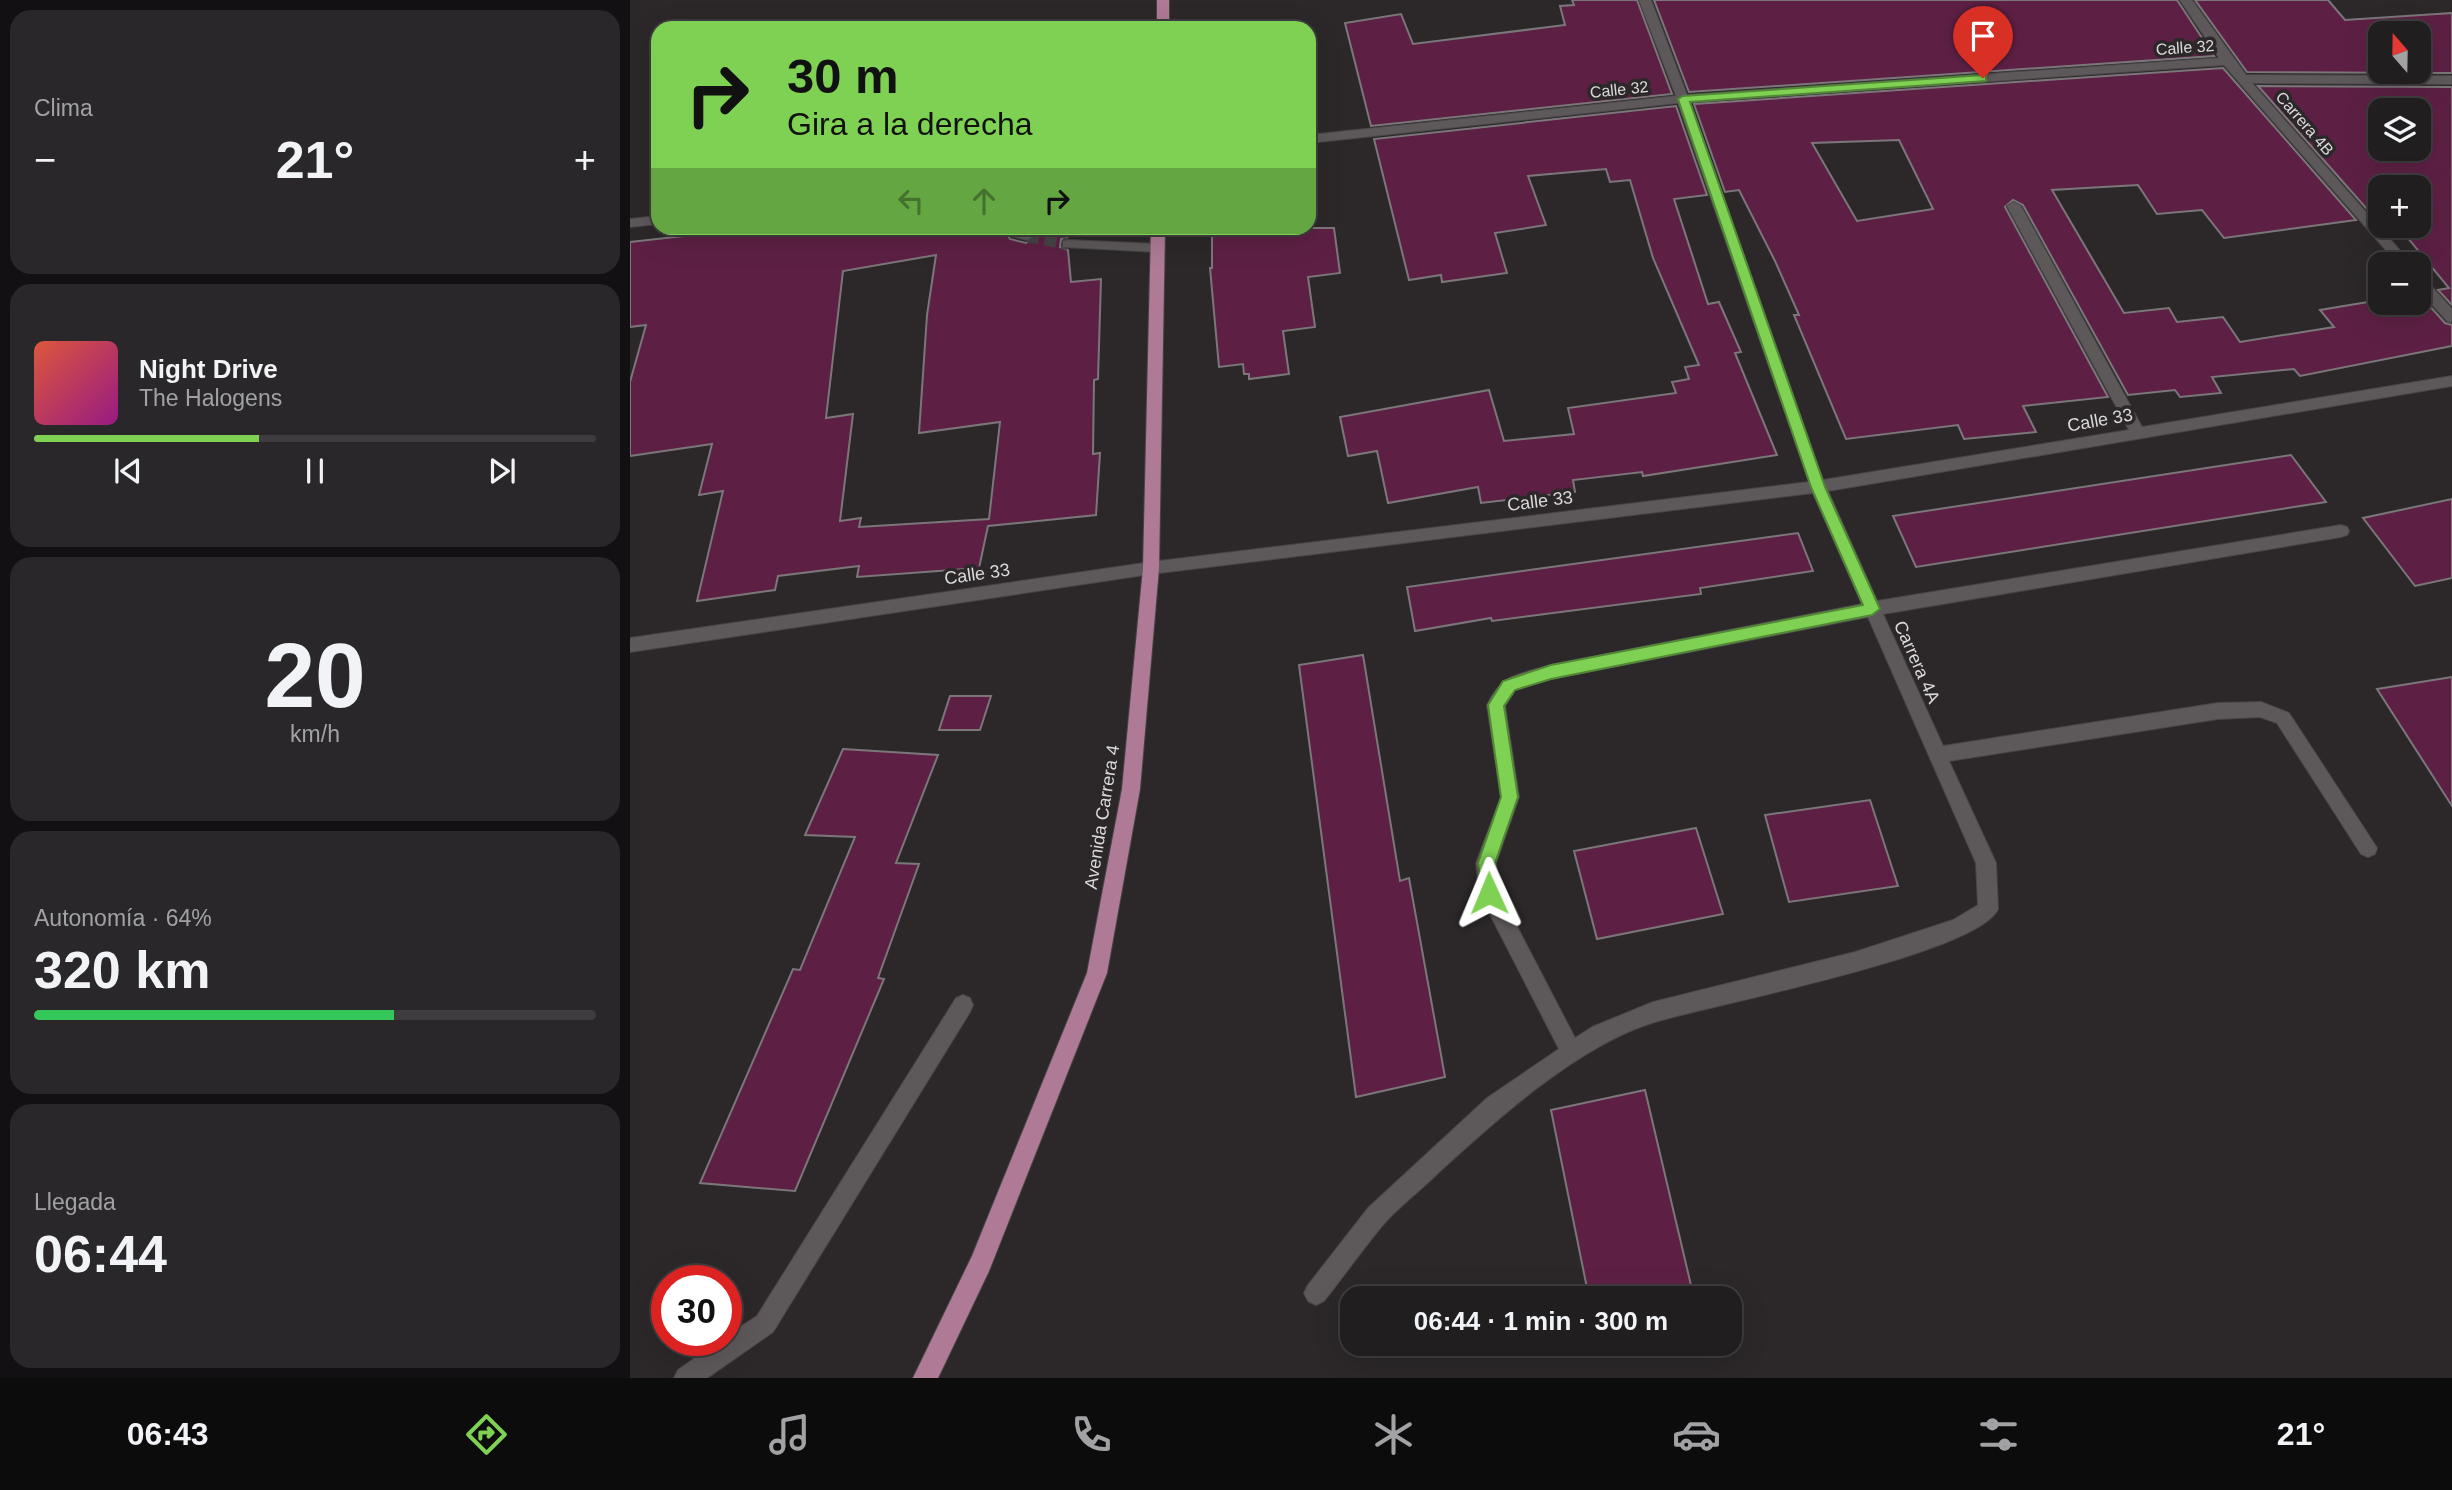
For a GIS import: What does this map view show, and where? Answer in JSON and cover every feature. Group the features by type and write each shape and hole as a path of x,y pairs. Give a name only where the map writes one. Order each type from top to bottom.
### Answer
{"main road":[{"path":"1163,0 1163,21"},
{"name":"Avenida Carrera 4","path":"925,1378 981,1263 1097,973 1131,789 1151,568 1158,235"}],"street":[{"name":"Carrera 4A","path":"1572,1053 1599,1034 1653,1012 1855,962 1959,928 1988,909 1986,863 1818,487 1683,99 1645,0"},
{"name":"Carrera 4B","path":"2186,0 2227,61 2394,252"},
{"name":"Calle 32","path":"1316,138 1683,99 2227,61"},
{"path":"2243,79 2452,80"},
{"path":"2014,206 2138,433"},
{"path":"630,223 651,221"},
{"path":"1068,244 1158,248"},
{"path":"2431,295 2452,318"},
{"name":"Calle 33","path":"630,645 1151,568 1818,487 2452,381"},
{"path":"1316,1293 1376,1216 1495,1106 1572,1053 1489,893 1486,863 1510,797 1496,705 1509,685 1551,672 1872,609 2342,531"},
{"path":"1937,755 2218,711 2261,709 2283,718 2368,848"},
{"path":"686,1378 765,1324 963,1005"}],"building":[{"path":"1572,0 1637,0 1672,94 1371,126 1345,23 1401,14 1413,44 1565,25 1560,6 1574,5"},
{"path":"1654,0 2177,0 2214,56 1689,92"},
{"path":"2195,0 2328,0 2345,20 2452,13 2452,73 2431,73 2431,21 2368,21 2368,73 2247,72"},
{"path":"2223,68 2356,220 2224,238 2202,210 2157,214 2138,185 2052,190 2124,313 2169,308 2177,322 2223,317 2240,342 2334,327 2320,310 2368,302 2368,315 2431,315 2431,307 2445,323 2452,325 2452,346 2300,376 2294,369 2212,377 2221,393 2180,397 2175,390 2128,395 2023,205 2013,200 2005,207 2108,397 2023,406 2036,432 1964,439 1958,425 1846,439 1794,315 1799,315 1775,261 1739,190 1725,192 1694,104","holes":["1899,140 1933,209 1857,221 1812,143"]},
{"path":"2258,86 2452,87 2452,305 2438,290 2449,288 2431,266 2431,252 2419,252 2408,238 2431,238 2431,175 2368,175 2368,210"},
{"path":"1676,106 1707,195 1674,199 1708,304 1719,302 1741,352 1735,353 1777,455 1643,476 1642,472 1573,480 1575,492 1481,503 1478,487 1388,503 1377,451 1348,456 1340,417 1489,390 1504,441 1574,434 1568,408 1676,393 1672,382 1689,379 1685,367 1699,365 1653,258 1630,180 1610,182 1606,169 1528,176 1546,225 1495,233 1507,273 1442,282 1441,275 1409,280 1374,139"},
{"path":"1316,228 1334,228 1340,273 1308,277 1315,327 1283,331 1289,374 1249,379 1249,374 1244,374 1243,364 1219,367 1212,235 1316,235"},
{"path":"692,235 1007,235 1010,239 1026,243 1036,235 1066,235 1067,238 1061,239 1060,247 1068,250 1071,282 1101,279 1098,379 1094,380 1093,454 1100,453 1096,515 988,526 979,568 857,577 859,566 778,576 775,590 697,601 723,491 699,495 712,444 630,456 630,382 646,325 630,327 630,242","holes":["936,255 927,315 919,433 1000,422 989,519 859,527 861,518 840,521 853,414 826,418 843,271"]},
{"path":"2291,455 2326,502 1916,567 1893,516"},
{"path":"2452,499 2452,578 2415,586 2363,518"},
{"path":"1798,533 1813,571 1700,588 1701,594 1492,621 1491,618 1415,631 1407,587"},
{"path":"1363,655 1400,881 1409,878 1445,1077 1356,1097 1299,665"},
{"path":"2452,677 2452,806 2377,689"},
{"path":"950,696 991,696 980,730 939,730"},
{"path":"843,749 938,755 896,863 919,864 878,978 884,979 795,1191 700,1183 793,969 800,970 855,837 805,835"},
{"path":"1870,800 1898,886 1789,902 1765,815"},
{"path":"1696,828 1723,914 1597,939 1574,851"},
{"path":"1645,1090 1691,1286 1587,1286 1551,1110"}],"tunnel":[{"path":"1027,236 1068,244"}],"route":[{"path":"1489,893 1486,863 1501,828 1510,797 1496,705 1509,685 1551,672 1872,609 1818,487 1683,99 1983,78"}]}
